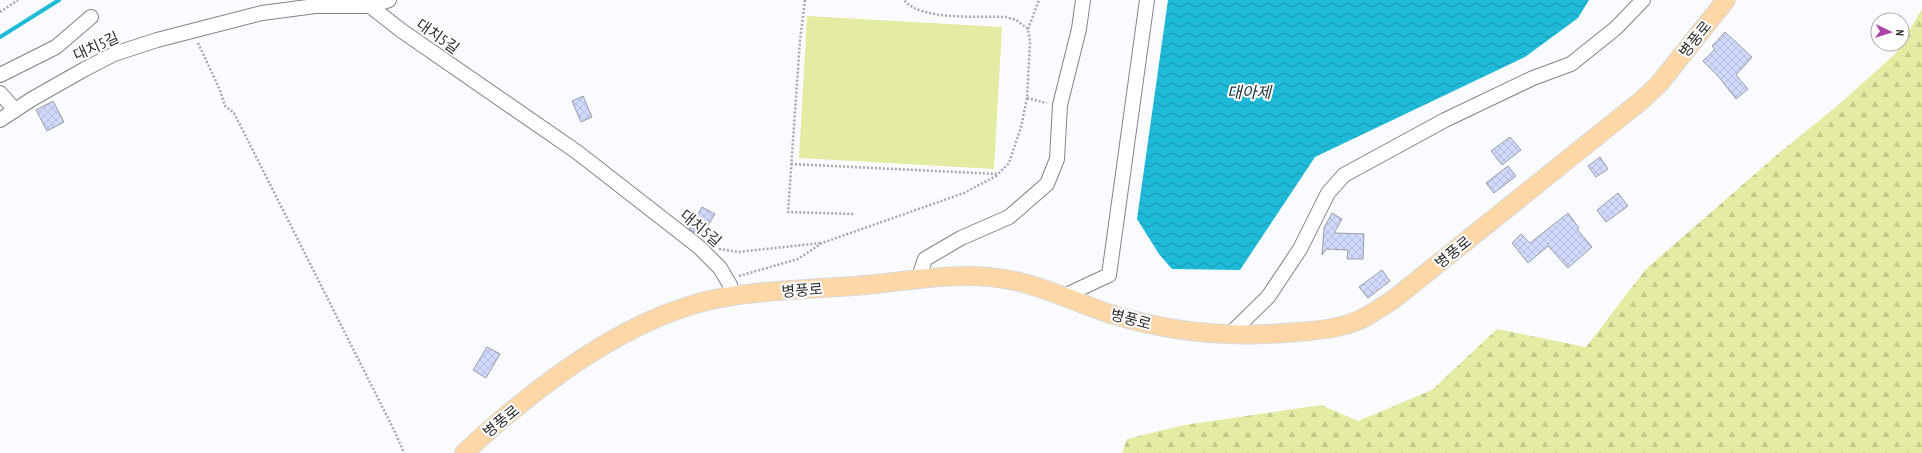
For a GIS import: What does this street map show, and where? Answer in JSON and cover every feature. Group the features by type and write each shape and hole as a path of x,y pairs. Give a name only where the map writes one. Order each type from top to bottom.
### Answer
{"main road":[{"name":"병풍로","path":"464,453 485,433 560,374 614,339 630,330 728,287 918,280 969,275 1017,281 1113,315 1158,326 1230,334 1270,334 1343,326 1366,318 1394,300 1642,100 1659,84 1726,0"}],"street":[{"path":"370,6 389,0"},
{"path":"918,280 925,259 961,238 1009,217 1047,184 1058,160 1060,105 1079,29 1083,0"},
{"path":"1062,297 1110,275 1147,0"},
{"path":"1230,334 1268,297 1300,249 1328,193 1344,175 1452,117 1533,78 1571,64 1616,28 1643,0"},
{"name":"대치5길","path":"0,120 85,69 114,54 191,30 262,13 287,9 314,6 370,6 402,31 577,152 695,244 720,268 728,287"},
{"path":"0,75 56,47 91,17"},
{"path":"0,93 15,110"}],"path":[{"path":"0,12 18,0"},
{"path":"805,0 800,40 788,212 855,214"},
{"path":"904,0 907,4 932,15 1006,17 1016,20 1028,30"},
{"path":"695,244 738,252 822,243 964,193 998,174 1009,163 1021,127 1027,98 1030,42 1028,30 1039,0"},
{"path":"191,30 220,90 225,106 234,113 404,453"},
{"path":"1027,98 1060,105"},
{"path":"791,164 998,174"},
{"path":"728,287 798,259 822,243"}],"green space":[{"path":"1922,9 1922,453 1122,453 1127,439 1184,425 1321,405 1358,421 1432,390 1497,329 1586,347 1646,269 1778,154 1837,106 1896,52 1910,52 1910,29"},
{"path":"807,16 1002,27 994,169 799,158"}],"water":[{"name":"대아제","path":"1168,0 1589,0 1578,18 1525,57 1315,157 1240,270 1172,269 1159,254 1137,219"}],"building":[{"path":"1725,32 1752,57 1736,75 1748,89 1736,99 1718,76 1703,61 1715,49 1712,46"},
{"path":"583,96 592,117 581,122 572,101"},
{"path":"53,101 64,122 47,131 36,110"},
{"path":"1510,137 1521,150 1502,165 1491,151"},
{"path":"1600,157 1608,169 1596,177 1588,166"},
{"path":"1508,166 1516,176 1494,193 1486,183"},
{"path":"1618,193 1628,206 1606,222 1597,210"},
{"path":"702,207 715,214 701,236 689,229"},
{"path":"1332,213 1342,219 1334,233 1364,234 1363,259 1347,259 1348,250 1326,249 1322,255 1324,228"},
{"path":"1568,213 1579,228 1577,229 1592,247 1568,268 1548,246 1528,263 1512,243 1521,234 1530,243"},
{"path":"1382,270 1390,281 1368,298 1359,287"},
{"path":"487,347 500,354 486,378 473,370"}],"waterway":[{"path":"0,37 59,0"}]}
